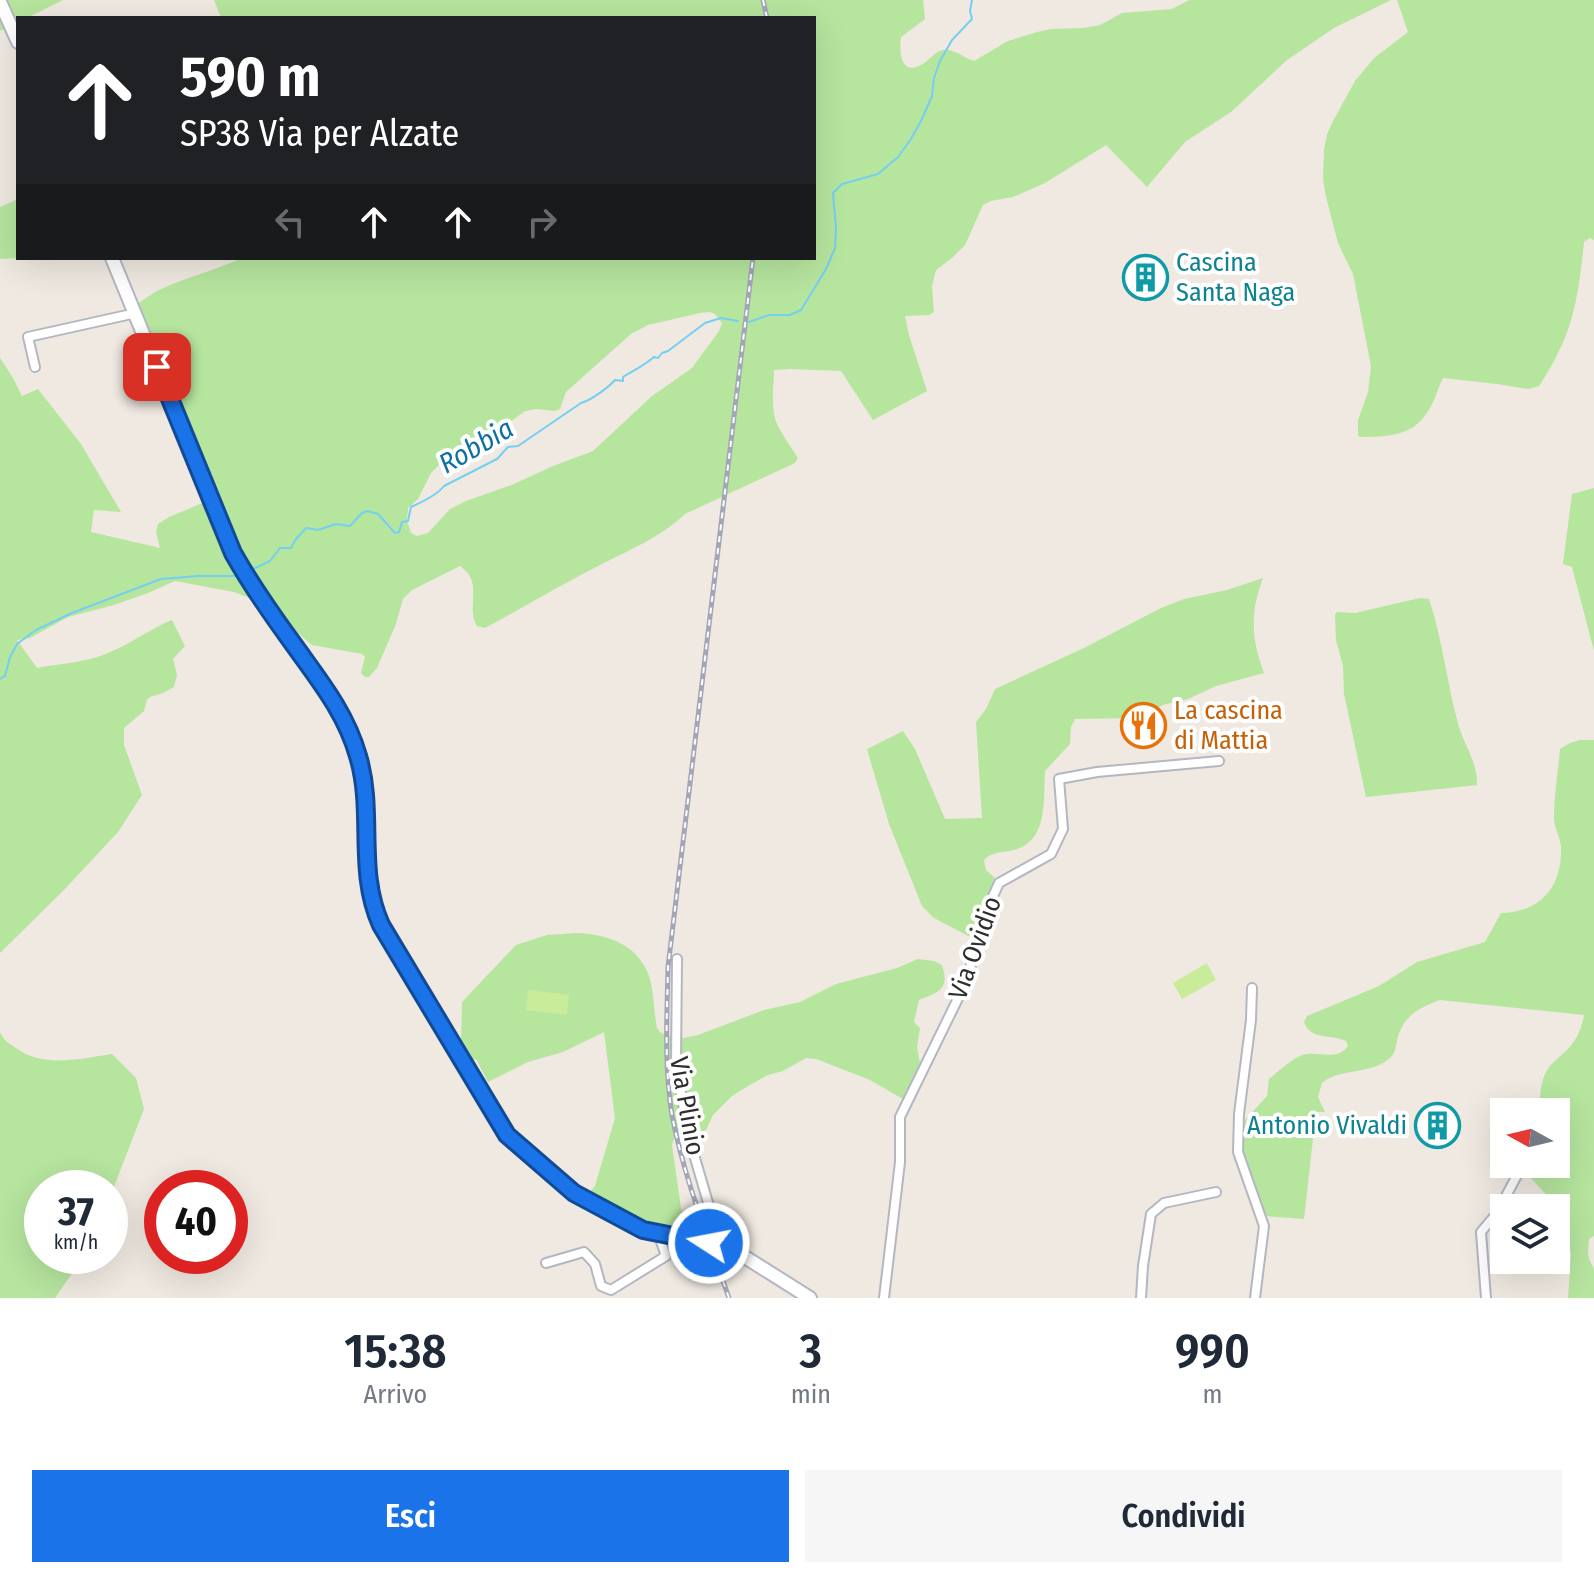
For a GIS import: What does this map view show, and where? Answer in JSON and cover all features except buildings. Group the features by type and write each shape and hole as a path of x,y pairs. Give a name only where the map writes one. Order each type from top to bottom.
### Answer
{"street":[{"path":"0,2 16,38"},
{"path":"113,260 233,553 333,699 349,730 363,773 368,880 375,912 507,1135 574,1193 643,1230 729,1247 810,1298"},
{"path":"35,367 28,337 136,313"},
{"name":"Via Ovidio","path":"884,1298 900,1162 900,1117 967,980 983,918 999,883 1051,854 1063,829 1059,779 1097,772 1219,761"},
{"name":"Via Plinio","path":"677,959 676,1066 694,1154 709,1206 729,1247"},
{"path":"1252,988 1238,1152 1264,1226 1255,1298"},
{"path":"1486,1298 1481,1232 1497,1213 1516,1178"},
{"path":"1141,1298 1151,1214 1164,1203 1216,1192"},
{"path":"546,1263 584,1252 595,1264 601,1286 611,1290 666,1256 658,1233"}],"green space":[{"path":"0,0 63,0 31,16 16,16 16,23 0,31"},
{"path":"214,0 923,0 925,19 901,37 902,60 909,67 914,67 943,50 974,61 1008,41 1037,32 1100,25 1122,13 1172,9 1189,0 1391,0 1334,28 1287,60 1231,112 1185,142 1147,187 1106,145 1045,183 1013,197 983,205 965,245 936,270 932,286 934,312 905,316 927,391 873,420 841,371 774,370 775,418 798,458 795,463 685,514 666,530 485,628 477,626 474,620 472,581 460,566 412,590 403,599 377,668 369,677 361,673 365,657 362,654 312,645 278,609 234,592 175,581 114,605 68,617 30,638 17,640 37,668 101,656 172,620 185,646 173,659 177,675 174,687 150,697 144,711 124,728 124,745 142,795 118,832 0,953 0,358 22,396 38,389 81,444 121,512 94,510 91,532 160,548 156,532 158,524 210,500 130,310 167,286 237,260 816,260 816,16 220,16","holes":["710,312 722,323 692,368 652,396 593,451 466,501 450,509 428,533 417,536 411,533 407,521 408,508 418,499 431,473 447,457 484,441 525,411 560,409 566,392 631,334 648,325"]},
{"path":"1397,0 1594,0 1594,240 1590,238 1584,242 1579,285 1569,327 1539,386 1528,389 1443,378 1429,410 1413,427 1388,436 1361,437 1358,436 1358,420 1368,392 1371,366 1353,274 1338,243 1326,197 1324,150 1327,134 1355,81 1374,58 1408,32"},
{"path":"16,200 16,258 0,259 0,207"},
{"path":"1594,488 1594,651 1572,567 1563,564 1572,494"},
{"path":"1263,578 1254,626 1264,673 1216,686 1134,718 1075,719 1070,744 1045,771 1042,817 1033,838 1014,850 994,854 984,860 986,870 995,878 982,906 974,939 934,918 922,906 889,824 867,749 903,731 915,749 945,819 982,818 976,722 995,689 1161,608"},
{"path":"1420,598 1429,599 1455,711 1473,762 1477,785 1366,797 1344,694 1335,615 1337,612 1355,613"},
{"path":"1594,740 1594,1236 1589,1239 1588,1252 1594,1269 1594,1298 1568,1298 1570,1194 1546,1194 1531,1178 1570,1178 1570,1098 1540,1098 1545,1074 1576,1038 1584,1015 1440,1000 1418,1010 1403,1025 1391,1057 1374,1067 1338,1075 1322,1083 1318,1097 1325,1112 1316,1112 1304,1219 1265,1216 1242,1155 1245,1120 1267,1096 1269,1079 1288,1063 1306,1054 1338,1054 1348,1046 1346,1041 1312,1032 1304,1022 1307,1016 1379,986 1417,962 1485,942 1501,913 1527,908 1546,895 1558,875 1560,862 1561,844 1554,818 1560,749 1570,743"},
{"path":"577,933 613,940 633,952 641,960 651,983 657,1028 666,1035 684,1038 764,1010 800,1002 836,984 897,968 918,959 934,961 942,965 944,985 937,992 919,1000 914,1022 920,1028 917,1047 923,1081 910,1103 870,1080 816,1059 806,1058 783,1071 768,1075 732,1096 713,1115 706,1130 675,1135 672,1145 681,1208 693,1237 630,1216 590,1192 595,1186 615,1118 604,1032 563,1052 528,1062 488,1082 476,1059 473,1061 461,1045 462,1002 516,945 547,935"},
{"path":"1207,963 1216,980 1182,999 1173,983"},
{"path":"528,990 569,995 567,1015 526,1010"},
{"path":"0,1032 11,1045 36,1058 73,1060 112,1054 136,1078 144,1109 120,1170 24,1170 24,1274 72,1274 55,1298 0,1298"}],"waterway":[{"name":"Robbia","path":"749,322 801,310 835,248 833,193 842,184 878,174 898,157 911,139 932,96 940,61 952,40 972,19 972,0"},
{"name":"Robbia","path":"251,570 270,561 280,548 291,548 306,528 318,530 336,524 350,526 367,511 378,514 395,533 399,532 402,522 408,521 411,507 497,459 508,447 518,446 615,380 623,381 623,377 654,357 658,358 705,323 721,318 738,321"},
{"path":"0,679 5,676 17,644 36,630 72,613 161,579 239,576"}],"railway":[{"path":"763,0 767,16"},
{"path":"729,1298 690,1185 672,1115 667,1059 667,1003 668,967 753,260"}],"place":[{"name":"Cascina Santa Naga","path":"1145,277"},
{"name":"La cascina di Mattia","path":"1143,725"},
{"name":"Antonio Vivaldi","path":"1438,1125"}],"route":[{"path":"157,367 233,553 333,699 349,730 363,773 368,880 375,912 507,1135 574,1193 643,1230 709,1243"}]}
